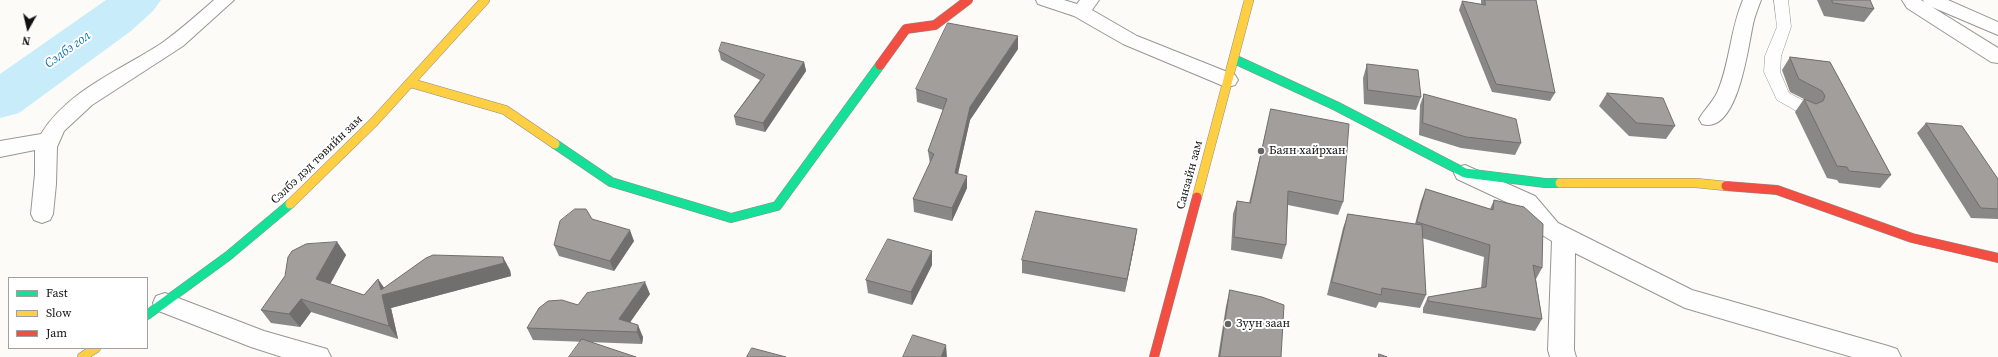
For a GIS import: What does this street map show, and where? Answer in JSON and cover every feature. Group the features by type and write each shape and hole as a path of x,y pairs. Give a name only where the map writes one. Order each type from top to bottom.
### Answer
{"street":[{"path":"42,214 46,173 44,158 48,140 54,128 79,105 167,48 196,27 225,0"},
{"name":"Сэлбэ дэд төвийн зам","path":"156,309 228,256 279,214 327,169 411,83 485,0"},
{"path":"411,83 505,110 611,182 731,218 777,206 906,29 935,25 968,0"},
{"path":"1045,0 1085,6 1130,40 1228,80"},
{"name":"Санзайн зам","path":"1154,357 1249,0"},
{"path":"1709,119 1726,94 1733,77 1743,24 1752,0"},
{"path":"1911,0 1914,4 1998,57"},
{"path":"1932,0 1998,29"},
{"path":"1234,59 1336,106 1465,173 1527,202 1550,229 1685,298 1888,357"},
{"path":"0,149 48,140"},
{"path":"1465,173 1545,183 1696,183 1777,190 1912,238 1998,258"},
{"path":"1562,357 1564,237"},
{"path":"156,309 318,357"},
{"path":"82,357 94,349"}],"lane":[{"path":"1781,0 1784,26 1774,56 1772,72 1783,96 1806,109"}],"building":[{"path":"1485,0 1536,0 1555,93 1496,84 1462,1 1485,5"},
{"path":"1832,0 1870,0 1874,9 1833,3"},
{"path":"948,23 1018,36 970,107 955,173 967,176 952,208 913,199 934,154 928,151 947,99 916,89"},
{"path":"722,42 804,62 763,123 734,116 765,75 719,51"},
{"path":"1790,57 1830,62 1891,175 1849,171 1847,167 1837,166 1804,99 1816,104 1823,101 1825,96 1822,91 1799,79"},
{"path":"1367,64 1418,70 1421,97 1368,90"},
{"path":"1607,93 1663,98 1675,126 1637,123"},
{"path":"1424,94 1516,119 1521,143 1466,137 1423,123"},
{"path":"1271,109 1349,124 1343,202 1288,191 1286,245 1234,237 1237,201 1250,203"},
{"path":"1926,123 1962,126 1998,179 1998,209 1981,208"},
{"path":"1426,189 1493,210 1494,200 1524,207 1543,224 1542,268 1533,265 1542,319 1428,301 1428,297 1486,287 1490,245 1417,222"},
{"path":"575,209 586,209 592,219 630,230 610,261 554,245 560,221"},
{"path":"1036,211 1137,229 1127,279 1022,260"},
{"path":"1348,214 1422,225 1426,295 1382,288 1381,295 1332,282"},
{"path":"888,239 932,251 911,292 866,280"},
{"path":"337,242 316,279 364,295 378,279 381,290 426,258 433,255 503,257 504,263 382,295 389,326 301,299 289,314 261,310 285,276 288,257 292,251 306,244"},
{"path":"645,282 619,319 638,325 637,332 527,328 539,308 548,301 562,300 578,305 587,293"},
{"path":"1230,290 1262,297 1284,305 1281,357 1220,357"},
{"path":"913,335 946,345 941,357 903,357"},
{"path":"582,339 636,357 569,357"},
{"path":"752,348 786,357 747,357"},
{"path":"1379,354 1387,357 1379,357"}],"waterway":[{"name":"Сэлбэ гол","path":"0,100 113,20 136,0"}],"traffic: fast":[{"path":"1234,59 1336,106 1465,173 1545,183 1560,183"},
{"path":"555,144 611,182 731,218 777,206 880,65"},
{"path":"148,314 228,256 290,204"}],"traffic: slow":[{"path":"290,204 374,122 485,0"},
{"path":"1197,197 1249,0"},
{"path":"411,83 505,110 555,144"},
{"path":"1560,183 1696,183 1726,186"},
{"path":"82,357 94,349"}],"traffic: jam":[{"path":"880,65 906,29 935,25 968,0"},
{"path":"1726,186 1777,190 1912,238 1998,258"},
{"path":"1154,357 1197,197"}],"place":[{"name":"Баян хайрхан","path":"1261,151"},
{"name":"Зуун заан","path":"1228,324"}]}
